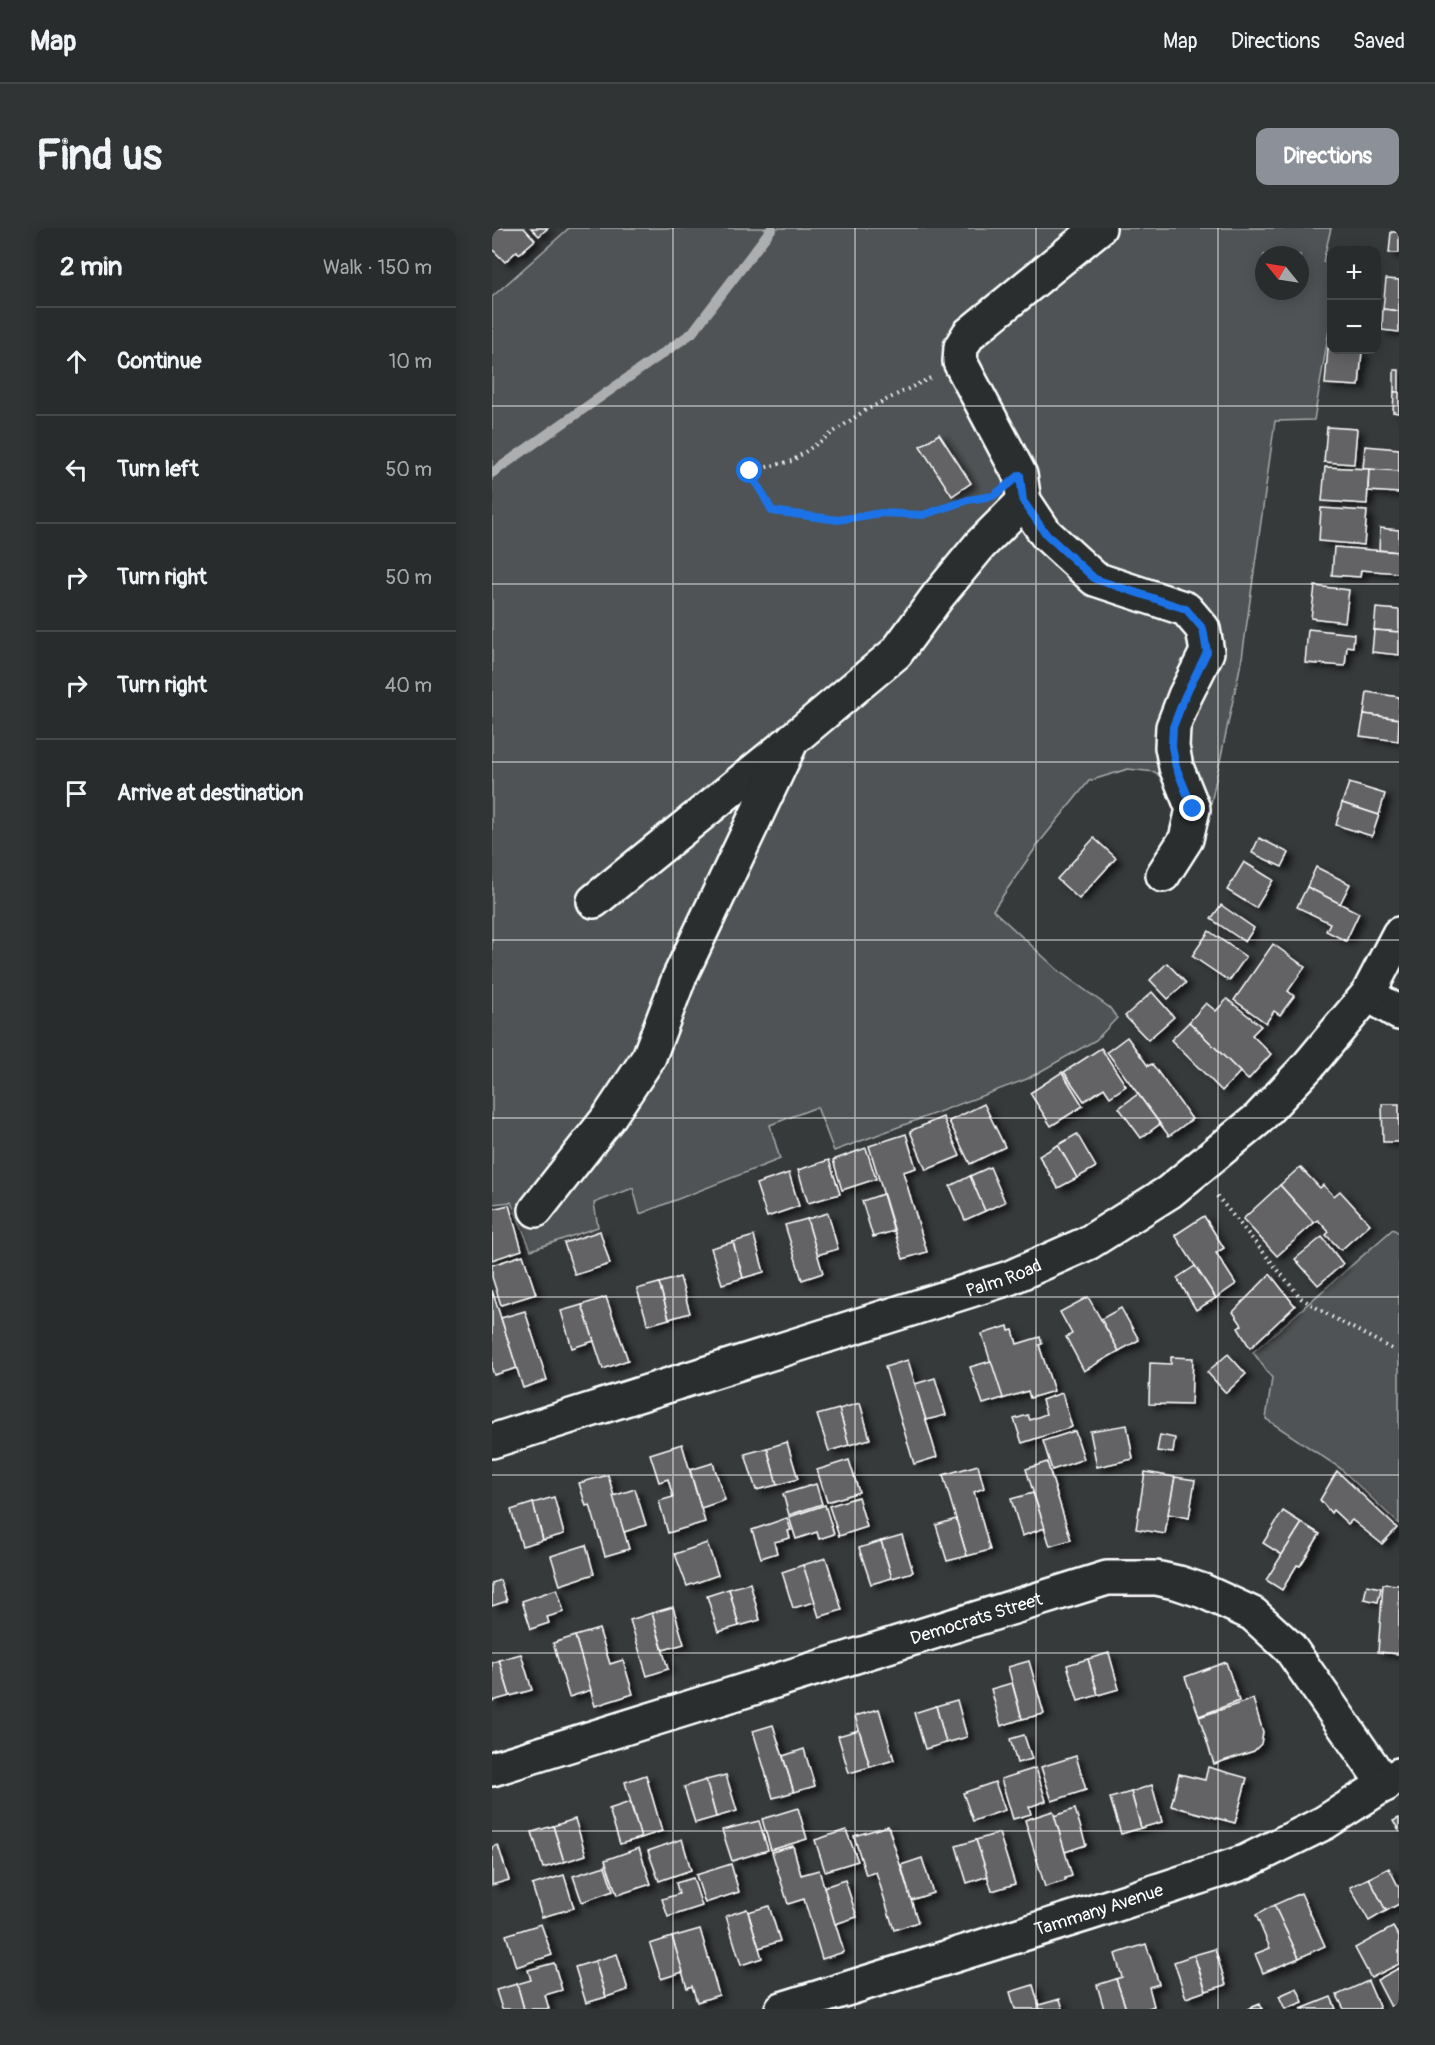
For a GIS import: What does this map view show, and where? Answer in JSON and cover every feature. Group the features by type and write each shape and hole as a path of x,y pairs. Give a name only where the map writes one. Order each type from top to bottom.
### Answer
{"street":[{"path":"1099,228 969,334 961,347 960,362 1046,534 1095,579 1186,609 1203,629 1207,652 1185,696 1173,727 1172,747 1176,767 1193,809 1186,839 1163,875"},
{"path":"594,900 896,653 1022,488"},
{"path":"536,1210 609,1117 648,1057 679,978 792,740"},
{"name":"Palm Road","path":"492,1441 1009,1278 1088,1243 1169,1192 1258,1119 1308,1066 1368,994 1399,934"},
{"path":"1368,994 1399,1013"},
{"name":"Democrats Street","path":"492,1769 1107,1578 1156,1578 1203,1591 1253,1614 1290,1648 1392,1780"},
{"name":"Tammany Avenue","path":"782,2009 1245,1862 1324,1823 1392,1780"}],"path":[{"path":"960,362 864,411 792,461 750,471 772,511 838,520 881,513 923,515 968,500 1022,488"},
{"path":"1196,1170 1301,1298 1394,1350"}],"shaded area":[{"path":"569,228 1331,228 1323,262 1327,262 1327,342 1314,420 1275,421 1242,658 1205,831 1173,822 1176,809 1170,786 1155,772 1128,769 1089,781 1039,843 993,910 1060,972 1110,1008 1117,1018 1096,1040 1027,1079 834,1151 817,1107 770,1125 780,1159 640,1214 633,1188 594,1203 598,1227 531,1250 511,1202 492,1204 492,297"},
{"path":"1393,1229 1399,1233 1399,1524 1340,1468 1266,1419 1272,1378 1253,1352"}],"building":[{"path":"492,228 524,228 535,240 519,254 517,251 505,262 492,249"},
{"path":"531,228 548,228 539,236"},
{"path":"1391,232 1399,232 1399,253 1389,253"},
{"path":"1386,279 1399,280 1399,311 1383,309"},
{"path":"1383,309 1399,311 1399,332 1382,330"},
{"path":"1328,354 1362,354 1359,386 1325,384"},
{"path":"1394,370 1399,370 1399,392 1394,392"},
{"path":"1394,392 1399,392 1399,413 1393,412"},
{"path":"1327,427 1357,429 1354,464 1324,462"},
{"path":"939,434 971,483 952,496 920,446"},
{"path":"1365,446 1399,449 1399,471 1363,469"},
{"path":"1325,467 1369,469 1367,504 1322,501"},
{"path":"1369,469 1399,471 1399,493 1368,491"},
{"path":"1321,508 1367,511 1364,545 1319,541"},
{"path":"1380,528 1399,530 1399,552 1379,550"},
{"path":"1334,547 1399,552 1399,573 1361,570 1360,577 1332,575"},
{"path":"1315,586 1349,590 1345,622 1311,618"},
{"path":"1376,608 1399,610 1399,632 1374,630"},
{"path":"1308,629 1354,634 1353,647 1347,646 1345,666 1305,663"},
{"path":"1374,630 1399,632 1399,655 1372,652"},
{"path":"1367,692 1399,697 1399,719 1364,714"},
{"path":"1364,714 1399,719 1398,741 1360,736"},
{"path":"1349,783 1385,794 1379,815 1342,803"},
{"path":"1342,803 1379,815 1372,836 1336,825"},
{"path":"1094,838 1116,858 1079,899 1057,879"},
{"path":"1259,838 1289,853 1282,867 1252,853"},
{"path":"1244,862 1273,880 1256,908 1227,890"},
{"path":"1316,867 1350,884 1340,904 1307,887"},
{"path":"1307,887 1359,913 1346,941 1326,931 1330,923 1297,907"},
{"path":"1221,905 1254,928 1245,942 1211,919"},
{"path":"1209,931 1246,957 1229,981 1192,956"},
{"path":"1273,944 1305,967 1288,991 1294,996 1280,1015 1274,1011 1266,1023 1234,1000"},
{"path":"1167,963 1186,983 1168,999 1150,980"},
{"path":"1152,992 1174,1017 1148,1040 1125,1016"},
{"path":"1227,999 1261,1026 1252,1035 1271,1054 1248,1080 1189,1022 1206,1003 1216,1011"},
{"path":"1189,1022 1240,1072 1222,1091 1171,1040"},
{"path":"1127,1037 1148,1066 1152,1064 1192,1119 1169,1136 1107,1052"},
{"path":"1101,1048 1126,1086 1110,1097 1104,1088 1084,1101 1064,1072"},
{"path":"1062,1072 1083,1106 1051,1126 1030,1093"},
{"path":"1138,1094 1160,1124 1141,1138 1119,1108"},
{"path":"984,1104 1005,1147 970,1164 949,1121"},
{"path":"1382,1104 1399,1104 1399,1142 1383,1142"},
{"path":"943,1117 960,1156 926,1170 910,1131"},
{"path":"906,1134 916,1168 903,1172 927,1252 903,1259 869,1146"},
{"path":"1077,1134 1096,1167 1077,1178 1058,1145"},
{"path":"1058,1145 1077,1178 1058,1188 1039,1156"},
{"path":"866,1148 876,1179 842,1190 833,1160"},
{"path":"829,1160 840,1194 808,1203 798,1170"},
{"path":"990,1167 1005,1202 985,1211 970,1176"},
{"path":"1300,1167 1320,1188 1323,1185 1334,1196 1340,1191 1370,1224 1341,1250 1326,1235 1329,1232 1318,1220 1314,1223 1280,1185"},
{"path":"789,1173 799,1206 767,1217 756,1184"},
{"path":"970,1176 985,1211 965,1220 950,1186"},
{"path":"1280,1185 1314,1223 1277,1256 1243,1219"},
{"path":"883,1194 894,1231 873,1237 862,1201"},
{"path":"509,1205 522,1250 492,1260 492,1209"},
{"path":"828,1213 838,1249 817,1255 807,1219"},
{"path":"1204,1216 1224,1248 1216,1253 1236,1284 1216,1298 1175,1235"},
{"path":"807,1219 823,1273 802,1280 785,1225"},
{"path":"600,1231 610,1264 575,1275 564,1243"},
{"path":"754,1236 764,1272 743,1278 733,1242"},
{"path":"1322,1237 1343,1264 1318,1285 1295,1259"},
{"path":"733,1242 743,1278 722,1284 711,1248"},
{"path":"523,1255 536,1294 501,1305 492,1277 492,1265"},
{"path":"1195,1266 1216,1298 1196,1310 1177,1278"},
{"path":"1270,1274 1295,1306 1250,1348 1238,1328 1242,1325 1233,1312"},
{"path":"680,1277 690,1313 669,1319 659,1283"},
{"path":"659,1283 669,1319 648,1325 637,1289"},
{"path":"492,1290 517,1368 494,1375 492,1369"},
{"path":"606,1297 628,1360 603,1369 582,1305"},
{"path":"1088,1297 1119,1351 1084,1371 1066,1337 1072,1334 1060,1312"},
{"path":"582,1305 594,1341 572,1348 561,1311"},
{"path":"1121,1308 1139,1340 1119,1351 1101,1319"},
{"path":"525,1311 547,1380 523,1388 501,1318"},
{"path":"1008,1326 1009,1331 1013,1330 1017,1344 1040,1337 1042,1344 1039,1345 1054,1391 1030,1398 1028,1391 1002,1399 982,1334"},
{"path":"1228,1354 1246,1374 1226,1393 1207,1372"},
{"path":"1171,1357 1193,1358 1191,1405 1149,1404 1150,1363 1171,1364"},
{"path":"908,1360 937,1457 914,1464 885,1367"},
{"path":"991,1361 1003,1398 983,1404 970,1367"},
{"path":"935,1378 946,1415 926,1420 915,1384"},
{"path":"1062,1393 1072,1427 1022,1443 1014,1419 1028,1415 1030,1420 1046,1414 1042,1400"},
{"path":"860,1403 870,1439 849,1445 839,1409"},
{"path":"839,1409 849,1445 829,1451 817,1415"},
{"path":"1127,1425 1133,1459 1097,1467 1090,1431"},
{"path":"1075,1431 1084,1459 1052,1470 1043,1441"},
{"path":"1160,1435 1175,1438 1173,1453 1157,1451"},
{"path":"787,1442 798,1479 777,1485 767,1448"},
{"path":"682,1444 705,1522 668,1533 659,1501 673,1497 668,1479 659,1482 650,1454"},
{"path":"767,1448 777,1485 756,1490 745,1454"},
{"path":"849,1460 859,1492 827,1502 817,1470"},
{"path":"1047,1462 1071,1540 1050,1546 1026,1469"},
{"path":"713,1463 725,1500 701,1508 690,1470"},
{"path":"978,1465 984,1488 974,1492 990,1550 967,1556 943,1475"},
{"path":"1337,1471 1397,1528 1382,1544 1352,1520 1348,1524 1333,1510 1331,1513 1320,1500"},
{"path":"1145,1472 1175,1477 1165,1534 1136,1529"},
{"path":"608,1475 629,1549 605,1556 590,1505 586,1506 579,1483"},
{"path":"1175,1477 1195,1480 1189,1518 1168,1514"},
{"path":"816,1484 822,1504 789,1515 783,1494"},
{"path":"635,1489 646,1525 624,1532 613,1496"},
{"path":"1033,1493 1045,1528 1022,1536 1011,1499"},
{"path":"554,1497 564,1534 543,1540 533,1503"},
{"path":"858,1497 867,1527 839,1536 829,1506"},
{"path":"533,1503 543,1540 522,1546 511,1510"},
{"path":"825,1505 834,1534 819,1539 817,1532 796,1539 789,1517"},
{"path":"1283,1511 1302,1523 1282,1555 1263,1543"},
{"path":"787,1518 791,1530 788,1531 790,1538 774,1542 777,1553 761,1558 752,1530"},
{"path":"956,1519 967,1556 947,1561 936,1525"},
{"path":"1302,1523 1320,1534 1282,1590 1266,1580"},
{"path":"902,1535 913,1572 892,1578 881,1541"},
{"path":"881,1541 892,1578 871,1584 859,1548"},
{"path":"707,1543 718,1575 687,1586 675,1554"},
{"path":"586,1545 594,1574 560,1585 551,1556"},
{"path":"826,1558 842,1610 819,1617 803,1565"},
{"path":"803,1565 815,1602 793,1608 782,1572"},
{"path":"500,1580 507,1601 492,1606 492,1583"},
{"path":"750,1583 760,1620 739,1626 729,1589"},
{"path":"1383,1584 1399,1585 1399,1654 1378,1652"},
{"path":"1367,1585 1381,1588 1378,1602 1364,1599"},
{"path":"557,1589 564,1612 547,1617 549,1623 531,1629 522,1601"},
{"path":"729,1589 739,1626 718,1632 707,1596"},
{"path":"673,1607 684,1644 663,1650 652,1613"},
{"path":"652,1613 668,1669 647,1676 630,1620"},
{"path":"599,1629 610,1664 623,1660 633,1694 595,1706 575,1636"},
{"path":"575,1636 591,1690 569,1697 553,1643"},
{"path":"1109,1653 1119,1689 1098,1695 1088,1659"},
{"path":"521,1654 532,1690 510,1696 499,1660"},
{"path":"1088,1659 1098,1695 1078,1701 1067,1665"},
{"path":"499,1660 510,1696 492,1701 492,1663"},
{"path":"1029,1661 1044,1714 1022,1719 1008,1667"},
{"path":"1226,1662 1239,1701 1199,1716 1185,1677"},
{"path":"1012,1683 1022,1719 1001,1726 991,1689"},
{"path":"1253,1699 1263,1732 1261,1744 1254,1751 1214,1764 1199,1717"},
{"path":"957,1700 967,1737 946,1743 936,1706"},
{"path":"936,1706 946,1743 925,1749 914,1713"},
{"path":"879,1709 894,1760 870,1767 855,1716"},
{"path":"773,1725 794,1792 773,1798 753,1731"},
{"path":"859,1730 870,1767 849,1773 838,1736"},
{"path":"1024,1735 1032,1759 1017,1763 1010,1739"},
{"path":"804,1749 815,1786 794,1792 783,1756"},
{"path":"1076,1756 1086,1790 1052,1801 1041,1767"},
{"path":"1208,1767 1247,1778 1235,1823 1171,1806 1179,1774 1205,1780"},
{"path":"1036,1768 1046,1801 1029,1807 1031,1814 1013,1819 1001,1779"},
{"path":"646,1775 662,1831 641,1838 625,1782"},
{"path":"726,1775 737,1811 716,1817 706,1780"},
{"path":"706,1780 716,1817 695,1823 684,1787"},
{"path":"995,1782 1005,1810 973,1821 963,1793"},
{"path":"1152,1785 1162,1822 1141,1828 1131,1792"},
{"path":"1131,1792 1141,1828 1121,1834 1110,1798"},
{"path":"630,1802 641,1838 620,1844 609,1809"},
{"path":"798,1808 807,1839 771,1850 762,1819"},
{"path":"1075,1809 1086,1845 1065,1852 1054,1816"},
{"path":"1053,1811 1072,1876 1065,1878 1065,1881 1045,1887 1025,1820"},
{"path":"1399,1818 1399,1830 1393,1821"},
{"path":"575,1819 586,1855 564,1862 553,1826"},
{"path":"759,1821 768,1850 732,1861 722,1830"},
{"path":"553,1826 564,1862 543,1868 532,1832"},
{"path":"888,1826 918,1922 894,1930 876,1872 866,1875 854,1836"},
{"path":"846,1830 858,1861 825,1871 815,1840"},
{"path":"999,1833 1015,1884 992,1891 976,1840"},
{"path":"682,1839 691,1870 659,1881 648,1851"},
{"path":"976,1840 988,1876 967,1883 956,1846"},
{"path":"498,1845 509,1880 492,1885 492,1847"},
{"path":"793,1846 801,1875 819,1870 844,1952 822,1959 804,1899 788,1904 772,1852"},
{"path":"639,1848 651,1884 617,1895 605,1860"},
{"path":"922,1858 933,1893 911,1900 901,1865"},
{"path":"731,1864 739,1892 705,1903 696,1875"},
{"path":"605,1866 613,1891 582,1902 573,1876"},
{"path":"1389,1868 1399,1888 1399,1904 1386,1911 1369,1878"},
{"path":"564,1875 574,1908 542,1917 532,1885"},
{"path":"693,1878 702,1906 668,1917 662,1899 679,1894 676,1883"},
{"path":"1369,1878 1386,1911 1369,1921 1350,1887"},
{"path":"845,1880 857,1917 835,1924 824,1887"},
{"path":"1301,1893 1325,1946 1299,1958 1274,1905"},
{"path":"1274,1905 1299,1958 1263,1973 1255,1954 1270,1948 1256,1915"},
{"path":"769,1906 780,1941 759,1948 748,1912"},
{"path":"747,1909 762,1958 741,1965 726,1916"},
{"path":"541,1924 552,1955 516,1967 506,1935"},
{"path":"1393,1927 1399,1937 1399,1964 1371,1978 1355,1948"},
{"path":"700,1929 719,1995 697,2002 692,1986 687,1988 672,1937"},
{"path":"672,1937 683,1972 661,1979 650,1944"},
{"path":"1146,1944 1159,1984 1149,1987 1154,2006 1146,2009 1126,2009 1116,1979 1122,1977 1115,1954"},
{"path":"1215,1949 1226,1985 1206,1991 1194,1955"},
{"path":"617,1954 628,1990 606,1997 595,1961"},
{"path":"1194,1955 1206,1991 1186,1998 1174,1962"},
{"path":"595,1961 606,1997 586,2003 575,1967"},
{"path":"554,1963 562,1990 545,1995 549,2009 524,2009 517,1984 531,1980 528,1970"},
{"path":"1399,1968 1399,2003 1391,2007 1377,1980"},
{"path":"1116,1979 1126,2009 1104,2009 1097,1985"},
{"path":"1368,1981 1380,2009 1344,2009 1337,1995"},
{"path":"517,1984 524,2009 502,2009 496,1990"},
{"path":"1033,1985 1040,2009 1015,2009 1010,1992"},
{"path":"1297,1988 1303,2002 1285,2009 1279,1996"},
{"path":"1331,1997 1336,2009 1301,2009"},
{"path":"1060,1999 1063,2009 1040,2009 1039,2005"},
{"path":"1260,2004 1262,2009 1247,2009"}],"waterway":[{"path":"492,473 692,333 772,228"}],"route":[{"path":"750,471 772,511 838,520 881,513 923,515 968,500 993,496 1020,475 1023,501 1046,534 1095,579 1186,609 1203,629 1207,652 1185,696 1173,727 1172,747 1176,767 1193,809"}]}
